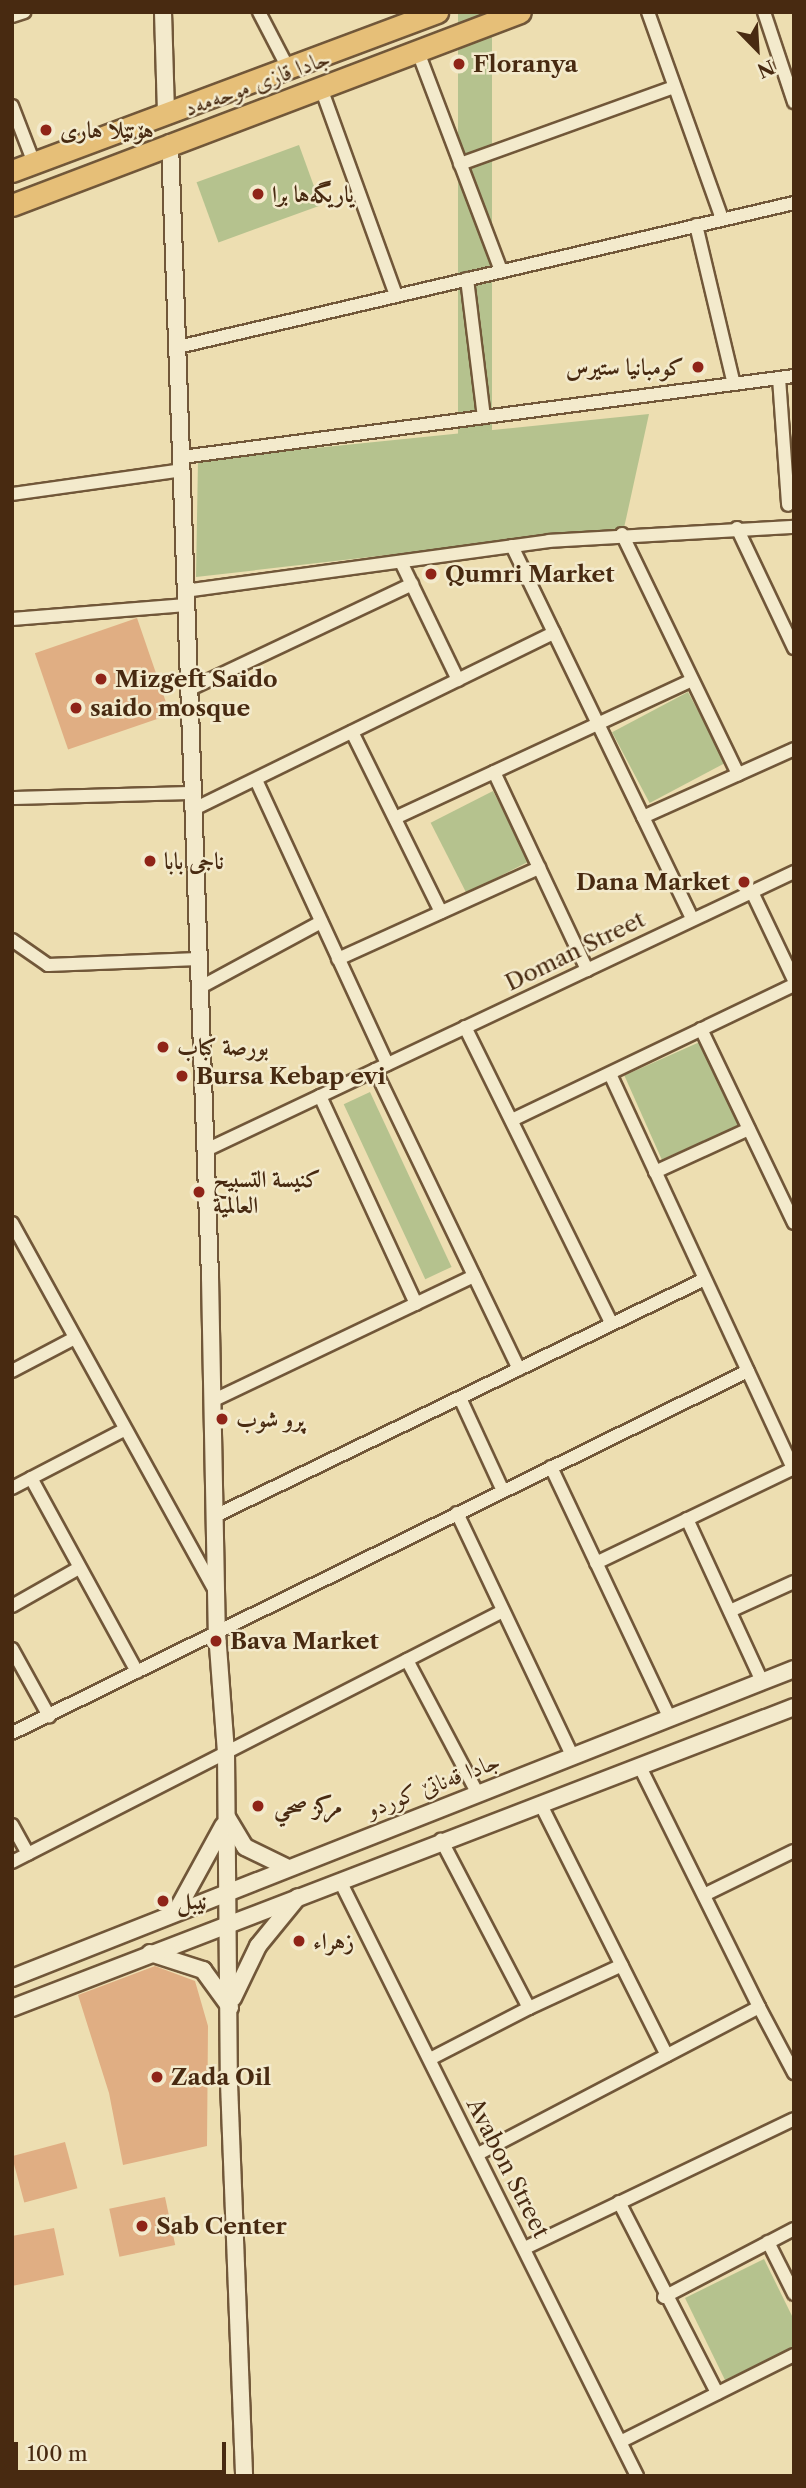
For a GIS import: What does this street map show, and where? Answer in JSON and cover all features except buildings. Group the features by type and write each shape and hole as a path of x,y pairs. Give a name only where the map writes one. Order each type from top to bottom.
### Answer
{"main road":[{"name":"جادا قازی موحەمەد","path":"12,171 437,12"},
{"name":"جادا قازی موحەمەد","path":"12,205 520,12"}],"street":[{"path":"12,16 24,12"},
{"path":"163,12 166,113"},
{"path":"259,12 288,68"},
{"path":"648,12 722,219"},
{"path":"764,12 794,102"},
{"path":"418,52 501,271"},
{"path":"460,164 674,87"},
{"path":"321,88 396,295"},
{"path":"12,106 34,163"},
{"path":"170,143 214,1400 216,1633 226,1752 226,1892 244,2476"},
{"path":"178,347 794,203"},
{"path":"696,225 734,384"},
{"path":"467,279 484,417"},
{"path":"12,494 182,463 484,417 794,376"},
{"path":"779,378 788,505"},
{"path":"12,620 185,598 512,546 622,534 794,527"},
{"path":"737,528 794,648"},
{"path":"622,534 690,681 738,774"},
{"path":"512,546 691,917"},
{"path":"401,562 458,680"},
{"path":"188,690 412,584"},
{"path":"192,810 554,633"},
{"path":"395,818 690,681"},
{"path":"352,732 442,912"},
{"path":"643,817 794,749"},
{"path":"494,772 586,970"},
{"path":"256,780 338,959 381,1067 474,1276 519,1370"},
{"path":"12,798 191,793"},
{"path":"338,959 539,868"},
{"name":"Doman Street","path":"204,1151 586,970 691,917 794,872"},
{"path":"512,1120 794,983 752,892"},
{"path":"199,989 321,922"},
{"path":"12,940 47,965 198,959"},
{"path":"466,1027 612,1324"},
{"path":"701,1030 794,1223"},
{"path":"596,1563 794,1468 610,1074"},
{"path":"320,1096 416,1304"},
{"path":"655,1172 749,1129"},
{"path":"12,1223 122,1431 216,1592"},
{"path":"214,1400 474,1276"},
{"path":"215,1516 705,1279"},
{"path":"12,1371 73,1339"},
{"path":"12,1733 748,1371"},
{"path":"460,1398 503,1490"},
{"path":"12,1488 122,1431"},
{"path":"551,1467 668,1717"},
{"path":"31,1478 137,1672"},
{"path":"457,1513 572,1755"},
{"path":"687,1519 762,1681"},
{"path":"12,1606 79,1568"},
{"path":"730,1611 794,1582"},
{"path":"12,1862 503,1611"},
{"path":"12,1649 48,1716"},
{"path":"407,1660 477,1792"},
{"name":"جادا قەناتێ کوردو","path":"13,1975 794,1668"},
{"path":"12,2008 441,1840 541,1805 794,1707"},
{"path":"640,1766 759,2007 790,2058 794,2073"},
{"path":"541,1805 667,2055"},
{"path":"227,1817 245,1847 286,1867"},
{"path":"176,1911 204,1870 227,1817"},
{"path":"12,1825 28,1854"},
{"path":"441,1840 529,2008"},
{"path":"704,1895 794,1851"},
{"name":"Avabon Street","path":"340,1881 622,2441 637,2476"},
{"path":"230,2007 244,1969 300,1895"},
{"path":"150,1953 203,1970 230,2007"},
{"path":"430,2059 529,2008 622,1965"},
{"path":"478,2154 759,2007"},
{"path":"525,2248 794,2119"},
{"path":"619,2202 664,2297 717,2393"},
{"path":"664,2297 794,2229"},
{"path":"768,2242 794,2294"},
{"path":"622,2441 794,2355"}],"green space":[{"path":"458,12 492,12 492,487 458,487"},
{"name":"یاریگەها برا","path":"299,145 321,205 218,242 197,182"},
{"path":"649,414 624,528 196,577 198,460"},
{"path":"688,692 726,763 650,803 612,732"},
{"path":"493,791 529,861 466,893 431,823"},
{"path":"702,1041 739,1125 662,1160 624,1076"},
{"path":"370,1092 452,1267 425,1279 344,1104"},
{"path":"764,2259 794,2320 794,2347 725,2380 685,2298"}],"place":[{"name":"Floranya","path":"459,64"},
{"name":"هۆتێلا هاری","path":"46,130"},
{"name":"یاریگەها برا","path":"258,194"},
{"name":"كومبانيا ستيرس","path":"698,367"},
{"name":"Qumri Market","path":"431,574"},
{"name":"Mizgeft Saido","path":"101,679"},
{"name":"saido mosque","path":"76,708"},
{"name":"ناجى بابا","path":"150,861"},
{"name":"Dana Market","path":"744,882"},
{"name":"بورصة كباب","path":"163,1047"},
{"name":"Bursa Kebap evi","path":"182,1076"},
{"name":"كنيسة التسبيح العالمية","path":"199,1192"},
{"name":"پرو شوب","path":"222,1419"},
{"name":"Bava Market","path":"216,1641"},
{"name":"مركز صحي","path":"258,1806"},
{"name":"نيبل","path":"163,1901"},
{"name":"زهراء","path":"299,1941"},
{"name":"Zada Oil","path":"157,2077"},
{"name":"Sab Center","path":"142,2226"}]}
